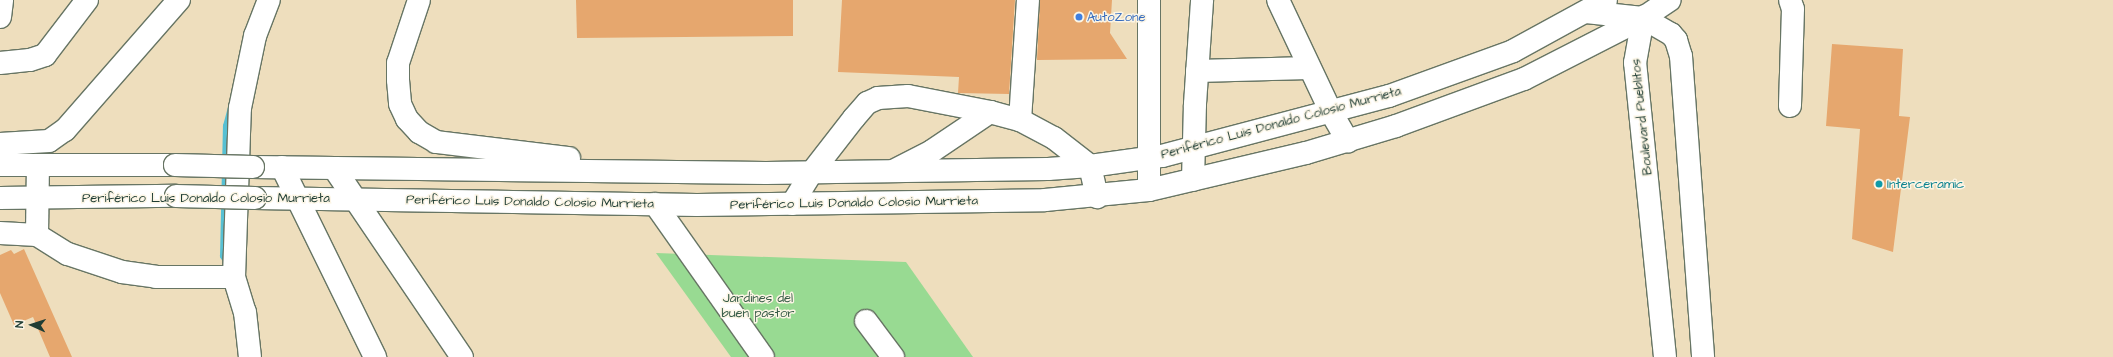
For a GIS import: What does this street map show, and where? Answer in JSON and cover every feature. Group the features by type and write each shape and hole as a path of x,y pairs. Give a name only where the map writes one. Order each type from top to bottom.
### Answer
{"main road":[{"path":"0,17 2,0"},
{"path":"0,63 30,60 45,55 87,0"},
{"path":"0,144 49,141 65,130 179,0"},
{"path":"250,357 245,312 234,276 240,108 255,36 269,0"},
{"path":"419,0 398,63 398,80 400,104 407,119 426,137 436,142 672,171"},
{"path":"1020,120 1028,0"},
{"path":"1149,0 1149,190"},
{"path":"1193,180 1193,149 1202,0"},
{"path":"1278,0 1309,68 1331,112 1348,140"},
{"name":"Periférico Luis Donaldo Colosio Murrieta","path":"0,165 812,172 1090,166 1148,158 1193,149 1389,96 1514,51 1606,0"},
{"name":"Periférico Luis Donaldo Colosio Murrieta","path":"0,198 176,196 655,204 792,204 1097,197 1149,190 1193,180 1306,153 1396,126 1524,79 1648,9 1670,0"},
{"path":"1790,0 1793,9 1790,106"},
{"path":"1586,12 1648,9 1676,40 1681,56 1703,357"},
{"name":"Boulevard Pueblitos","path":"1648,9 1635,63 1665,357"},
{"path":"1197,71 1309,68"},
{"path":"792,204 812,172 854,118 867,104 878,98 908,96 990,112 1020,120 1054,138 1090,166 1097,197"},
{"path":"893,171 932,151 990,112"},
{"path":"37,235 38,165"},
{"path":"282,167 375,357"},
{"path":"334,168 353,199 462,357"},
{"path":"655,204 763,357"},
{"path":"0,234 37,235 68,254 122,272 156,277 234,276"},
{"path":"866,321 893,357"}],"green space":[{"name":"Jardines del buen pastor","path":"656,253 906,262 973,357 731,357"}],"building":[{"path":"576,0 793,0 793,36 577,38"},
{"path":"842,0 1015,0 1009,94 958,93 959,77 838,72"},
{"name":"AutoZone","path":"1040,0 1112,0 1110,33 1127,59 1037,60"},
{"name":"Interceramic","path":"1832,44 1903,49 1899,116 1910,117 1893,252 1852,239 1860,129 1826,126"},
{"path":"24,249 72,357 50,357 33,317 14,325 0,293 0,255 11,250 14,254"}],"waterway":[{"path":"227,263 223,256 226,126 231,107"}],"place":[{"name":"AutoZone","path":"1079,17"},
{"name":"Interceramic","path":"1879,184"}]}
